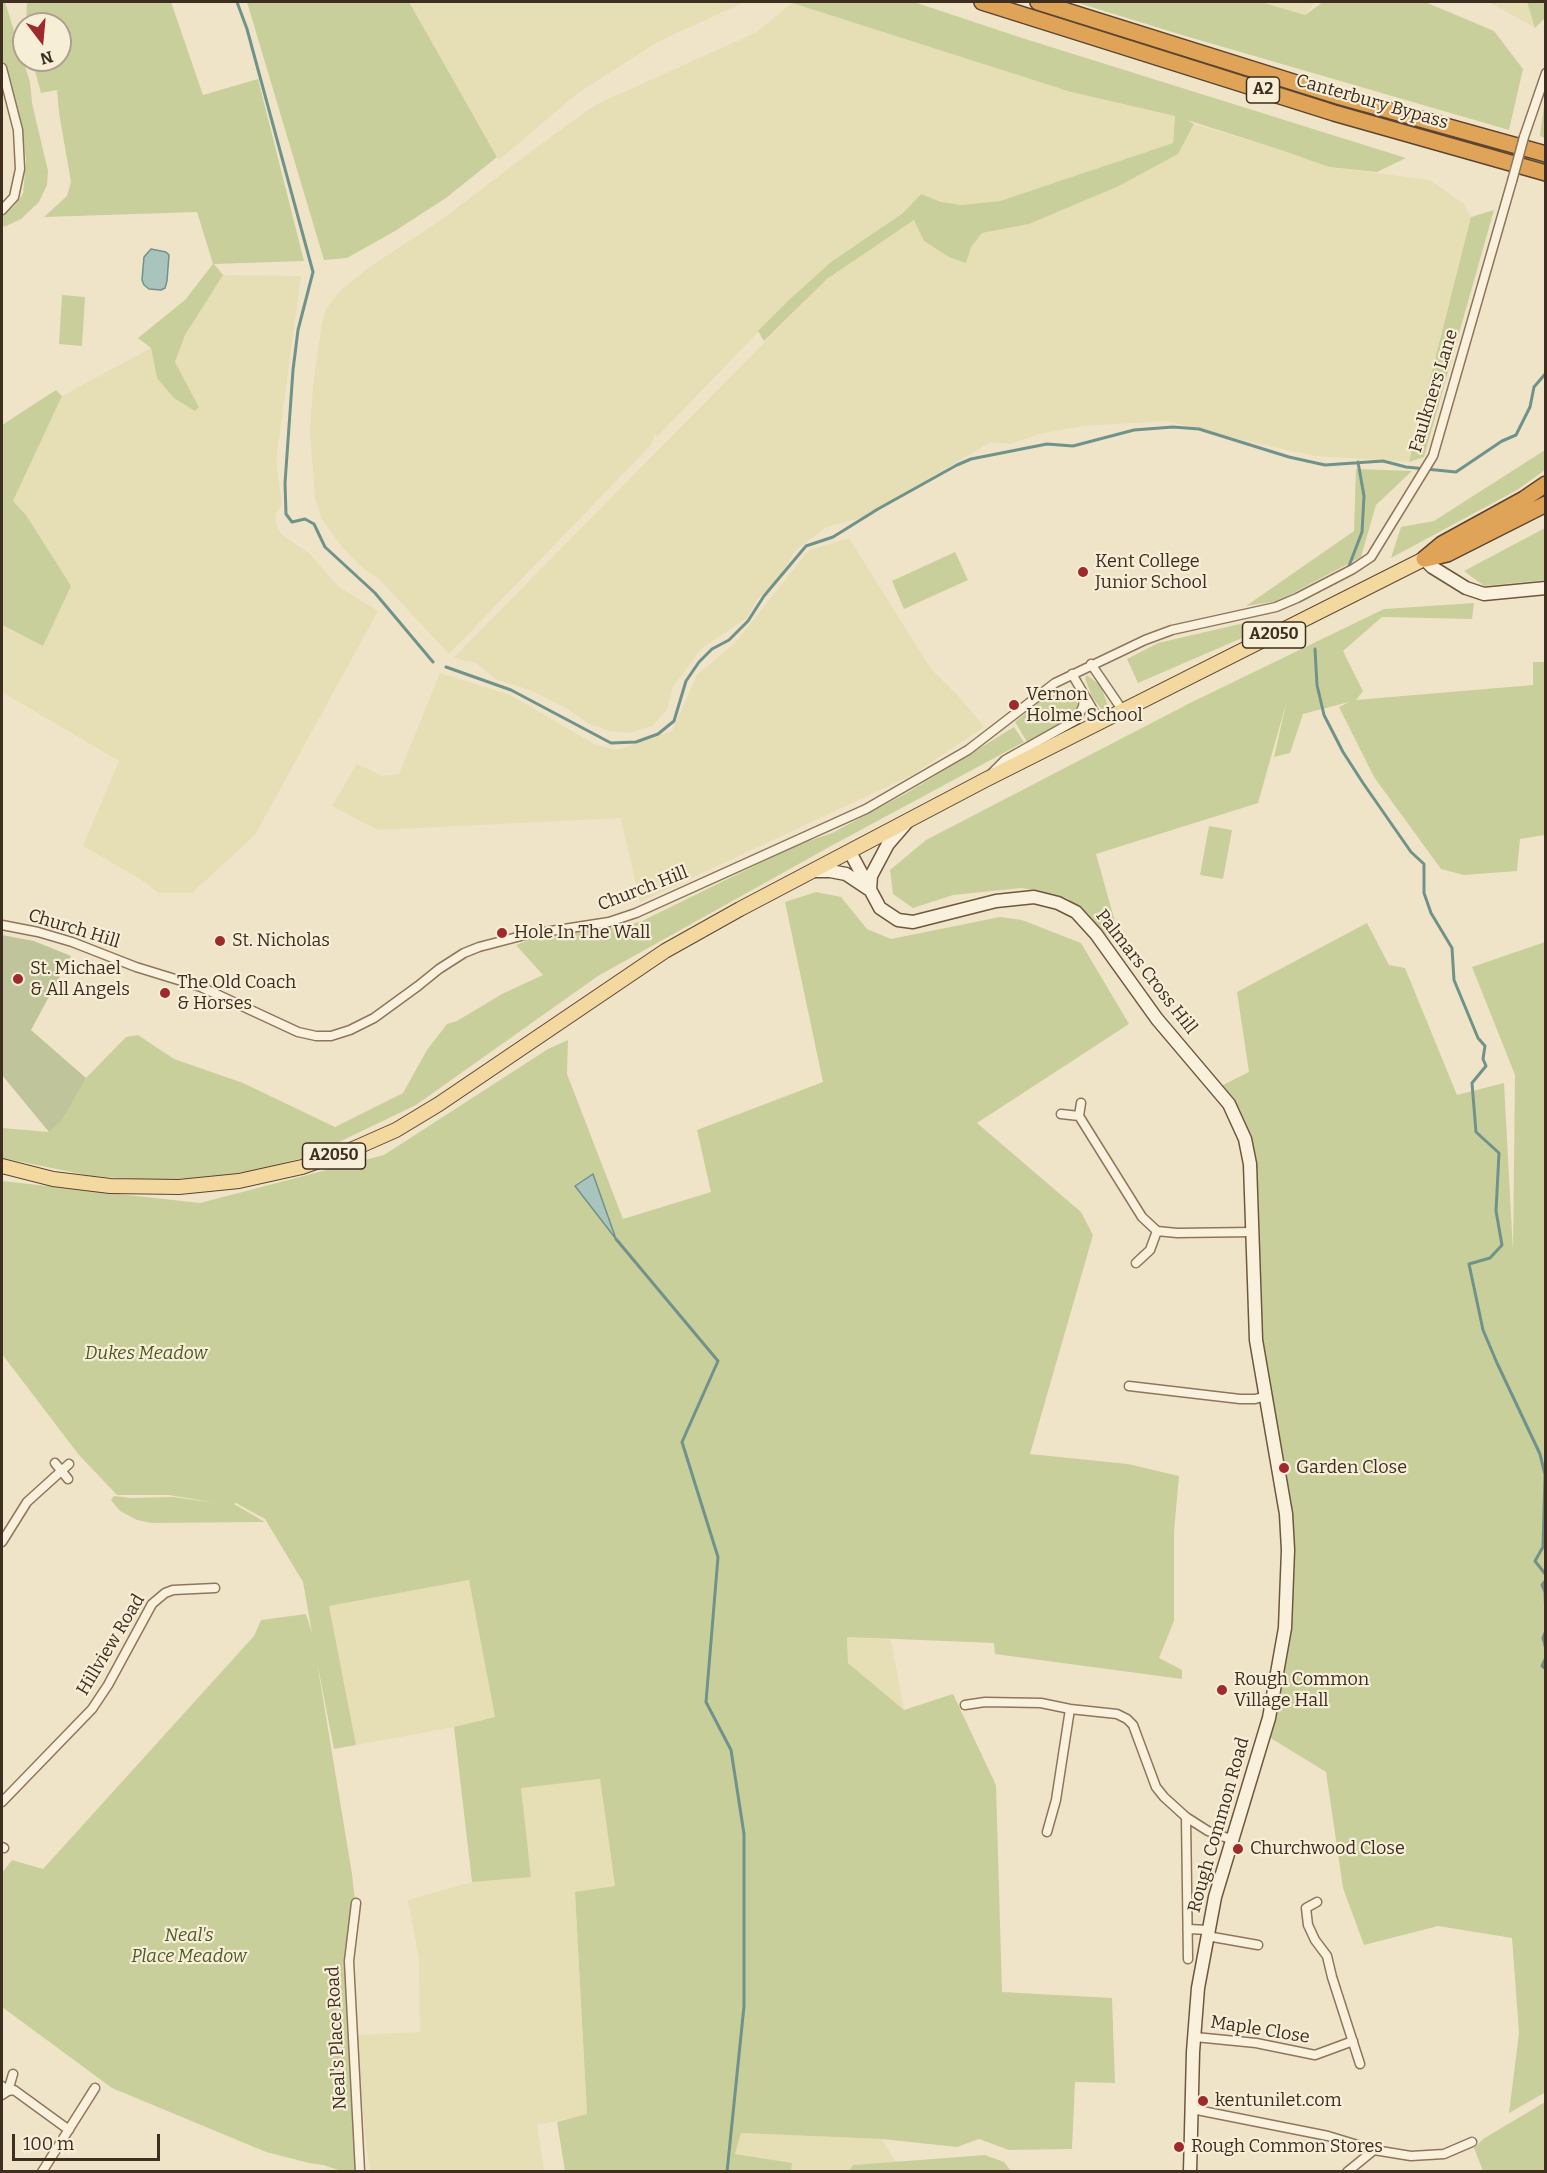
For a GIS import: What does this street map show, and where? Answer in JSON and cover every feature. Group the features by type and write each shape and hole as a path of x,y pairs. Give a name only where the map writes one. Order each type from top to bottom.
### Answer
{"highway":[{"name":"Canterbury Bypass","path":"982,2 1334,113 1545,172"},
{"name":"Canterbury Bypass","path":"1038,2 1341,97 1545,154"},
{"path":"1424,559 1442,544 1524,499 1545,484"},
{"path":"1424,559 1447,554 1545,504"}],"main road":[{"name":"A2050","path":"2,1166 53,1179 99,1185 179,1187 239,1181 302,1167 396,1130 439,1104 665,951 985,780 1424,559"}],"street":[{"path":"2,68 18,130 20,169 14,197 10,204 2,210"},
{"name":"Faulkners Lane","path":"1072,674 1172,630 1276,606 1353,569 1371,557 1433,456 1524,137 1545,73"},
{"path":"1424,559 1431,567 1466,588 1484,594 1545,588"},
{"path":"1091,664 1123,711"},
{"path":"1072,674 1100,722"},
{"name":"Church Hill","path":"2,926 38,932 72,942 156,974 201,987 298,1032 316,1036 331,1036 350,1030 374,1018 464,953 492,943 609,922 636,913 866,809 968,750 1036,695 1072,674"},
{"path":"985,780 1005,760 1076,720 1083,707 1084,698"},
{"path":"813,871 846,874 870,890 872,876 888,844 908,821"},
{"name":"Palmars Cross Hill","path":"850,852 880,908 890,916 906,922 924,920 996,901 1034,897 1058,903 1076,912 1096,934 1157,1019 1229,1104 1240,1124 1250,1164 1253,1232"},
{"path":"1081,1103 1079,1116 1142,1217 1157,1231 1253,1232"},
{"path":"1061,1114 1079,1116"},
{"path":"1136,1263 1150,1250 1157,1231"},
{"name":"Rough Common Road","path":"1190,2172 1198,1989 1215,1897 1269,1718 1285,1628 1288,1550 1286,1514 1256,1340 1253,1232"},
{"path":"1129,1386 1240,1399 1266,1396"},
{"path":"55,1463 68,1479"},
{"path":"2,1542 27,1502 69,1464"},
{"name":"Hillview Road","path":"2,1802 92,1709 152,1604 165,1593 173,1590 215,1588"},
{"path":"965,1705 985,1702 1041,1703 1117,1714 1127,1719 1139,1737 1156,1786 1164,1797 1186,1817 1208,1831 1233,1840"},
{"path":"1047,1832 1056,1800 1070,1709"},
{"name":"Rough Common Road","path":"1186,1817 1188,1959"},
{"path":"1317,1902 1306,1908 1308,1925 1315,1940 1328,1956 1332,1977 1360,2064"},
{"name":"Neal's Place Road","path":"356,1903 349,1961 360,2172"},
{"name":"Rough Common Road","path":"1189,1929 1208,1933"},
{"path":"1208,1933 1258,1945"},
{"name":"Maple Close","path":"1195,2037 1256,2043 1315,2055 1353,2041"},
{"path":"4,2091 13,2074"},
{"path":"42,2172 94,2088"},
{"path":"4,2091 14,2090 21,2093 69,2130"},
{"path":"1192,2109 1328,2136 1374,2150 1411,2156 1444,2154 1472,2142"},
{"path":"1347,2172 1374,2150"}],"shaded area":[{"path":"409,2 745,2 659,41 578,93 499,160"},
{"path":"1261,2 1315,2 1305,15"},
{"path":"1489,2 1527,2 1535,28"},
{"path":"792,3 1071,92 1175,116 1173,143 1000,201 961,205 941,202 921,194 903,213 831,262 790,299 657,437 654,433 651,445 449,654 379,579 360,566 342,547 322,519 315,498 310,431 313,386 326,309 339,292 368,268 441,220 595,105 755,33"},
{"path":"1194,124 1329,167 1430,180 1464,204 1471,217 1409,462 1315,456 1166,421 1083,426 1039,434 1010,444 991,442 862,518 826,527 795,551 777,581 757,599 747,618 702,648 673,687 667,710 652,726 629,733 609,731 589,724 568,709 533,691 495,679 475,662 454,657 827,279 915,219 971,247 982,233 1029,224 1119,186 1178,154"},
{"path":"223,275 301,276 276,461 282,504 276,514 276,524 282,535 309,553 339,587 378,611 255,835 192,893 159,893 140,879 83,846 119,761 2,692 2,626 43,646 71,586 26,515 13,501 62,396 151,348 157,378 199,406 175,362 197,311"},
{"path":"849,538 931,669 963,701 984,727 912,775 640,902 621,818 378,830 332,806 357,764 382,776 399,774 440,673 510,695 596,745 618,750 672,731 697,675 736,642 809,550"},
{"path":"469,1580 495,1717 356,1745 329,1606"},
{"path":"847,1636 891,1640 904,1710 848,1663"},
{"path":"600,1779 615,1887 575,1893 587,2115 537,2125 544,2171 371,2171 366,2146 356,2035 420,2032 419,1959 408,1900 472,1882 531,1876 520,1788"},
{"path":"741,2133 882,2139 896,2162 853,2165 849,2171 791,2171 791,2163 735,2154"}],"green space":[{"path":"2,2 5,2 12,24 12,72 27,72 48,171 47,185 39,202 21,219 4,227 2,214 13,207 23,194 26,161 24,143 2,59"},
{"path":"27,2 171,2 203,95 258,79 304,261 214,264 223,275 185,335 175,362 199,407 195,411 174,398 157,378 151,348 138,338 185,300 213,264 197,212 44,217 67,196 71,182 57,90 41,93 35,72 72,72 72,12 27,12"},
{"path":"247,2 409,2 497,157 446,198 395,231 347,258 324,260"},
{"path":"789,2 914,2 1406,158 1377,172 1329,167 1187,120 1194,124 1178,154 1119,186 1029,224 982,233 971,247 966,263 949,257 924,241 914,220 827,279 764,341 758,331 790,299 831,262 903,213 921,194 941,202 961,205 1000,201 1173,143 1175,116 1071,92"},
{"path":"1075,2 1261,2 1305,15 1323,2 1425,2 1494,31 1523,69 1509,130"},
{"path":"1527,2 1545,2 1545,18 1535,28"},
{"path":"1545,98 1546,138 1540,136"},
{"path":"1494,210 1424,457 1409,462 1471,217"},
{"path":"62,295 85,297 82,346 59,344"},
{"path":"56,390 62,396 13,501 26,515 71,586 43,646 2,625 2,425"},
{"path":"1545,450 1545,470 1517,490 1391,558 1401,527 1434,521"},
{"path":"1356,469 1412,471 1376,505 1361,557 1278,601 1246,606 1354,531"},
{"path":"1545,528 1545,580 1484,586 1464,571"},
{"path":"955,552 968,580 904,609 892,581"},
{"path":"1474,603 1472,619 1382,617 1343,651 1363,691 1356,700 1533,685 1533,662 1545,662 1545,835 1520,839 1517,871 1464,875 1441,869 1374,777 1339,707 1349,702 1303,714 1290,753 1274,757 1286,704 1258,803 1096,854 1123,950 1067,898 1022,888 953,895 913,908 893,894 890,870 926,840 1190,703 1384,609"},
{"path":"1253,621 1256,632 1138,683 1127,659 1158,643"},
{"path":"1087,675 1101,686 1108,706 1102,710 1092,697 1085,678"},
{"path":"1054,690 1070,691 1076,697 1078,706 1075,714 1069,720 1027,742 1015,722"},
{"path":"1014,727 1024,742 598,976 416,1105 310,1156 257,1170 203,1178 147,1180 91,1176 2,1158 2,1128 49,1132 86,1078 126,1037 138,1035 174,1059 243,1083 335,1127 403,1093 427,1050 447,1024 457,1021 502,994 543,975 516,945 536,937 620,924 625,926 642,921 797,845 832,833 907,793"},
{"path":"1209,826 1232,830 1223,879 1200,875"},
{"path":"816,892 841,897 867,929 891,939 1000,917 1022,920 1081,943 1129,1024 977,1123 1081,1212 1093,1235 1030,1454 1128,1464 1179,1476 1174,1532 1174,1621 1159,1658 1182,1670 1182,1679 995,1654 994,1643 847,1637 848,1663 904,1710 953,1694 996,1785 1002,1992 1112,1998 1115,2083 1075,2082 1072,2149 1009,2150 979,2139 957,2147 882,2139 741,2133 735,2154 792,2163 791,2171 565,2171 557,2122 587,2114 575,1892 615,1886 600,1779 521,1788 531,1877 472,1882 454,1727 495,1717 469,1580 329,1606 356,1745 334,1749 317,1662 356,1911 351,1934 360,2171 341,2171 266,2152 112,2088 2,2007 2,1873 12,1860 43,1869 254,1636 261,1620 306,1614 312,1633 303,1582 265,1519 236,1503 234,1504 265,1522 152,1523 137,1520 120,1511 111,1500 114,1496 173,1497 216,1503 169,1495 117,1495 79,1455 2,1354 2,1181 200,1203 384,1155 548,1049 568,1040 567,1074 623,1219 711,1192 697,1130 823,1082 785,902"},
{"path":"1367,923 1389,965 1405,968 1457,1095 1504,1083 1513,1251 1515,1075 1472,967 1545,942 1546,2092 1509,2113 1519,2033 1512,1938 1438,1926 1364,1945 1343,1888 1326,1772 1264,1734 1269,1718 1288,1550 1256,1340 1250,1164 1217,1088 1249,1072 1237,992"},
{"path":"2,935 34,941 71,956 31,1030 86,1078 61,1121 49,1132 2,1075"},
{"path":"1545,2102 1545,2171 1483,2171 1474,2148 1483,2139"},
{"path":"985,2155 1004,2162 1011,2171 849,2171 853,2165"}],"water":[{"path":"151,249 166,252 169,255 167,281 165,288 161,290 149,289 142,280 144,257"},
{"path":"593,1174 616,1239 575,1186"}],"waterway":[{"path":"237,2 247,29 313,272 298,330 293,370 285,483 286,514 292,522 305,519 314,524 325,547 375,593 433,662"},
{"path":"446,667 511,690 611,743 636,742 658,734 674,721 686,681 699,662 712,649 729,640 748,621 764,596 806,546 833,537 878,509 971,459 1047,444 1073,446 1134,430 1173,427 1199,429 1289,457 1325,465 1383,461 1406,467 1456,472 1502,441 1516,435 1530,407 1534,387 1546,373"},
{"path":"1349,566 1362,532 1364,496 1358,462"},
{"path":"1315,649 1317,685 1324,715 1343,752 1363,783 1411,852 1424,864 1424,893 1431,913 1452,948 1454,980 1478,1038 1485,1046 1483,1059 1486,1066 1472,1083 1476,1132 1499,1153 1496,1211 1502,1245 1490,1258 1469,1264 1483,1330 1540,1454 1545,1475 1543,1547 1535,1561 1546,1575"},
{"path":"616,1239 718,1361 682,1442 718,1557 706,1702 731,1750 744,1834 744,2006 727,2172"},
{"path":"1546,1580 1542,1585 1545,1592 1546,1619"},
{"path":"1546,1630 1543,1638 1546,1649"},
{"path":"1546,1657 1542,1666 1546,1669"}],"place":[{"name":"Kent College Junior School","path":"1083,572"},
{"name":"Vernon Holme School","path":"1014,705"},
{"name":"Hole In The Wall","path":"502,933"},
{"name":"St. Nicholas","path":"220,941"},
{"name":"St. Michael & All Angels","path":"18,979"},
{"name":"The Old Coach & Horses","path":"165,993"},
{"name":"Garden Close","path":"1284,1468"},
{"name":"Rough Common Village Hall","path":"1222,1690"},
{"name":"Churchwood Close","path":"1238,1849"},
{"name":"kentunilet.com","path":"1203,2101"},
{"name":"Rough Common Stores","path":"1179,2147"}],"park label":[{"name":"Dukes Meadow","path":"146,1354"},
{"name":"Neal's Place Meadow","path":"189,1946"}]}
